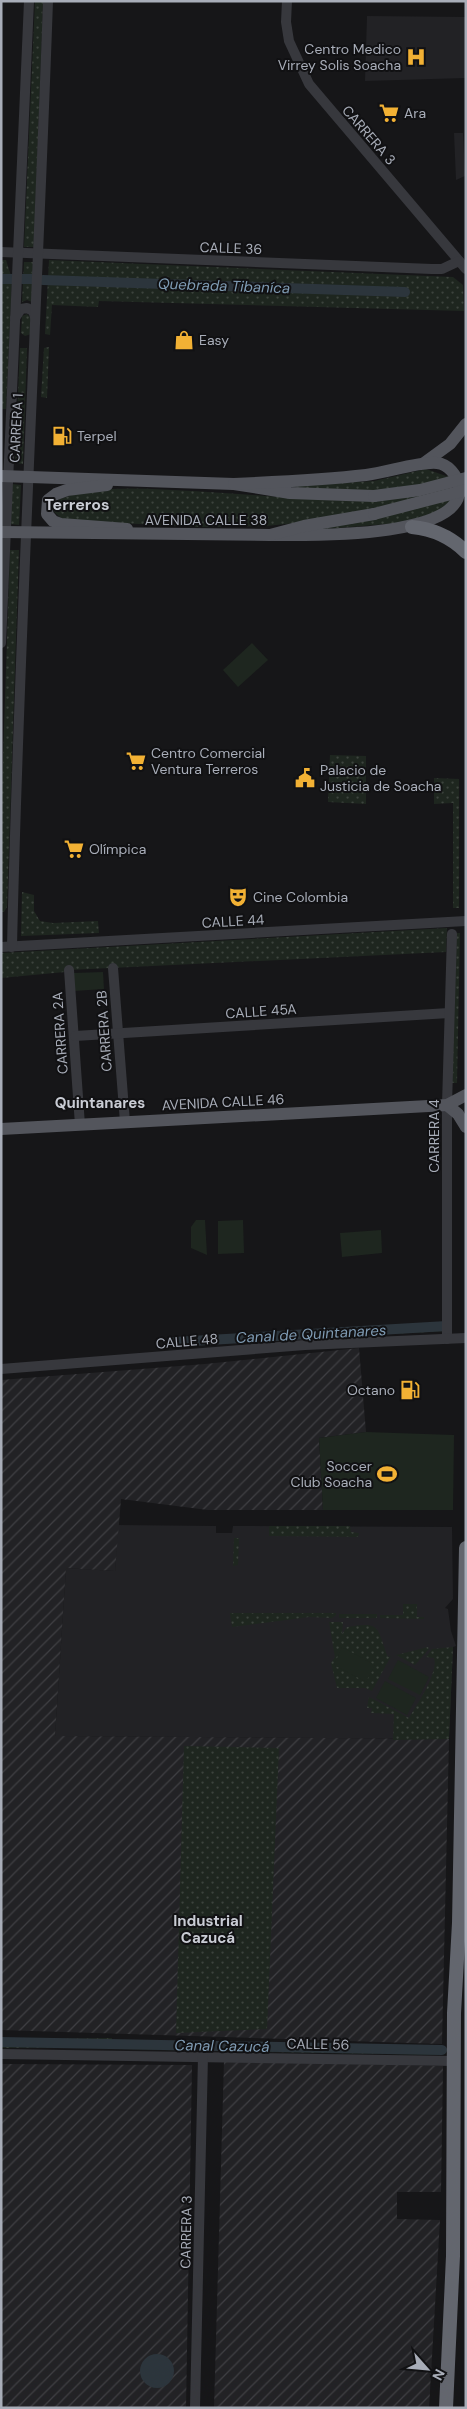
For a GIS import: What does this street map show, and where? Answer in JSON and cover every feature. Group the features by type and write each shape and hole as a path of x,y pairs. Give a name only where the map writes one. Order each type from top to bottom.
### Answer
{"highway":[{"path":"412,527 424,528 447,537 466,552"},
{"path":"446,2408 453,2256 454,2061 466,1548"}],"main road":[{"path":"423,464 450,444 466,424"},
{"path":"5,476 234,484 367,475 436,463 449,468 456,477 460,491 457,502 447,513 412,527 310,536 270,535"},
{"path":"234,484 308,495 374,496 420,490 466,478"},
{"path":"139,481 67,490 56,494 48,500 47,514 53,521 61,524 109,526 169,535"},
{"name":"AVENIDA CALLE 38","path":"3,533 270,535 304,526 374,514 466,490"},
{"path":"466,1095 447,1105 458,1114 466,1127"},
{"name":"AVENIDA CALLE 46","path":"1,1129 447,1105"}],"street":[{"name":"CARRERA 1","path":"1,643 5,476 15,332 29,1"},
{"name":"CARRERA 1","path":"7,947 13,912 24,534 39,254 48,1"},
{"name":"CARRERA 3","path":"287,1 286,22 289,41 309,84 332,114 462,265"},
{"name":"CALLE 36","path":"1,252 432,269 462,265"},
{"path":"15,318 21,309 27,308 33,311 36,317"},
{"path":"15,332 22,343 27,344 34,340"},
{"path":"1,917 7,917 13,912"},
{"name":"CALLE 44","path":"7,947 466,921"},
{"name":"CARRERA 4","path":"447,1339 447,1105 452,934"},
{"name":"CARRERA 2B","path":"113,968 125,1122"},
{"name":"CARRERA 2A","path":"69,970 80,1125"},
{"name":"CALLE 45A","path":"75,1036 449,1013"},
{"name":"CALLE 48","path":"1,1369 304,1345 466,1338"},
{"name":"CALLE 56","path":"1,2054 454,2061"},
{"name":"CARRERA 3","path":"196,2408 203,2056"}],"shaded area":[{"path":"35,1 43,1 34,247 24,247"},
{"name":"Centro Medico Virrey Solis Soacha","path":"367,16 466,17 466,78 365,81"},
{"path":"454,133 463,133 465,176 456,180"},
{"path":"1,260 6,260 12,279 6,409 1,409"},
{"path":"49,260 453,277 463,285 464,311 99,301 98,307 52,305 50,335 45,334"},
{"path":"24,262 33,262 32,302 27,300 22,302"},
{"path":"27,314 31,318 31,334 25,336 21,333 22,316"},
{"path":"49,347 47,398 41,397 44,348"},
{"path":"20,348 27,348 23,464 15,463"},
{"path":"426,469 449,477 451,500 438,512 399,523 314,530 296,523 266,526 196,527 63,520 52,510 53,502 69,496 86,492 122,489 158,489 306,499 375,501 288,486 374,481"},
{"path":"12,484 21,485 19,525 10,524"},
{"path":"10,550 19,550 7,907 4,912 1,912 1,817"},
{"path":"252,643 268,660 238,687 223,670"},
{"path":"330,755 366,756 366,804 328,802"},
{"path":"434,778 459,779 459,908 453,908 453,803 434,804"},
{"path":"22,892 34,895 34,911 40,921 53,923 98,921 99,933 21,936"},
{"path":"447,928 446,952 69,970 65,972 1,978 1,953"},
{"path":"454,933 460,933 457,1083 452,1083"},
{"path":"103,972 104,989 74,991 73,973"},
{"path":"196,1220 205,1220 207,1255 191,1248 191,1227"},
{"path":"243,1220 244,1253 218,1254 218,1221"},
{"path":"381,1230 382,1253 342,1257 340,1233"},
{"path":"447,1322 447,1331 172,1346 168,1339"},
{"path":"359,1348 366,1432 319,1438 323,1510 208,1510 121,1499 115,1571 66,1568 55,1736 449,1739 442,2044 1,2030 1,1380 205,1364"},
{"name":"Soccer Club Soacha","path":"366,1432 454,1435 453,1510 323,1510 319,1438"},
{"path":"118,1525 216,1526 216,1533 232,1533 233,1526 452,1527 453,1599 445,1608 448,1609 451,1631 456,1646 453,1647 449,1739 55,1736 66,1568 115,1571"},
{"path":"269,1526 350,1526 351,1532 359,1533 358,1537 269,1536"},
{"path":"234,1538 239,1538 238,1565 233,1566"},
{"path":"403,1604 417,1604 417,1617 424,1617 424,1619 380,1618 380,1615 403,1615"},
{"path":"230,1613 336,1613 336,1615 332,1618 309,1617 232,1627"},
{"path":"339,1614 377,1614 377,1618 339,1618"},
{"path":"329,1622 343,1622 342,1634 347,1627 358,1625 376,1628 388,1657 391,1656 372,1691 365,1688 337,1688 331,1663 335,1657"},
{"path":"342,1647 375,1665 366,1682 334,1665"},
{"path":"428,1647 429,1649 415,1665 396,1655"},
{"path":"453,1647 449,1739 393,1740 394,1714 371,1713 372,1708 367,1708 369,1697 409,1718 430,1680 435,1664 434,1658 426,1657 432,1649"},
{"path":"398,1660 429,1677 420,1695 388,1679"},
{"path":"385,1681 416,1698 407,1715 376,1698"},
{"path":"184,1746 279,1748 267,2029 176,2033"},
{"path":"112,2038 111,2047 1,2048 1,2039"},
{"path":"123,2040 442,2046 442,2055 122,2049"},
{"path":"224,2061 443,2066 441,2192 397,2192 397,2219 440,2220 429,2408 214,2408"},
{"path":"1,2064 192,2065 186,2408 1,2408"},
{"path":"157,2354 164,2355 169,2359 173,2364 173,2378 169,2383 164,2387 157,2388 150,2387 145,2383 141,2378 140,2371 141,2364 145,2359 150,2355"}],"waterway":[{"name":"Quebrada Tibaníca","path":"1,279 12,279"},
{"name":"Quebrada Tibaníca","path":"22,279 32,279"},
{"name":"Quebrada Tibaníca","path":"43,280 405,292"},
{"name":"Canal de Quintanares","path":"174,1342 447,1326"},
{"name":"Canal Cazucá","path":"1,2042 442,2050"}],"place":[{"name":"Centro Medico Virrey Solis Soacha","path":"416,57"},
{"name":"Ara","path":"389,113"},
{"name":"Easy","path":"184,340"},
{"name":"Terpel","path":"62,436"},
{"name":"Centro Comercial Ventura Terreros","path":"136,761"},
{"name":"Palacio de Justicia de Soacha","path":"305,778"},
{"name":"Olímpica","path":"74,849"},
{"name":"Cine Colombia","path":"238,897"},
{"name":"Octano","path":"410,1390"},
{"name":"Soccer Club Soacha","path":"387,1474"}],"district":[{"name":"Terreros","path":"77,504"},
{"name":"Quintanares","path":"100,1103"},
{"name":"Industrial Cazucá","path":"208,1930"}]}
